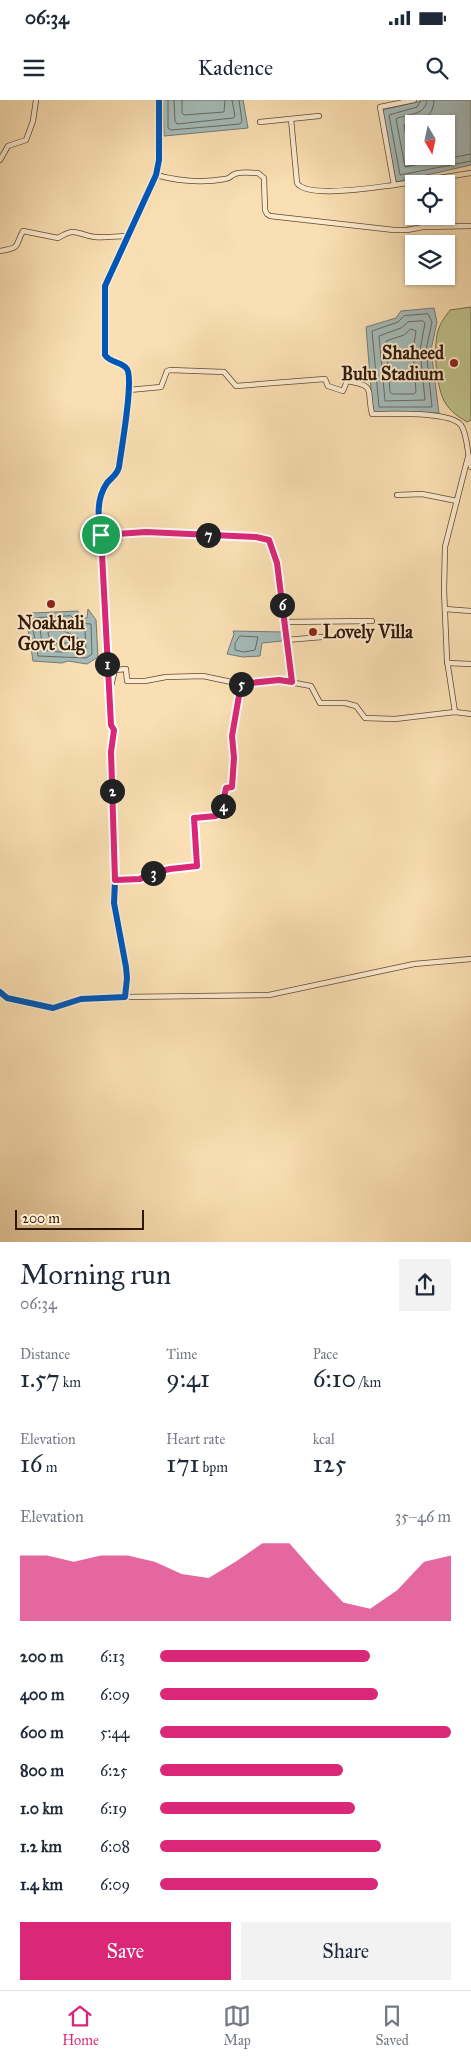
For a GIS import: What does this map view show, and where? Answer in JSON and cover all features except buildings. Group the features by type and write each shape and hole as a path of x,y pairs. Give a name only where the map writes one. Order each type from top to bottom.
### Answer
{"street":[{"path":"0,160 8,146 26,140 33,121 36,100"},
{"path":"125,997 128,978 114,911 115,880 111,752 114,730 111,725 98,510 99,499 107,483 118,473 129,390 126,367 108,359 105,354 105,286 156,175 159,160 158,100"},
{"path":"394,185 380,107 414,100"},
{"path":"260,122 319,116"},
{"path":"291,119 297,183 302,188 322,191 365,189 471,173"},
{"path":"156,175 203,181 228,179 238,173 258,173 264,178 265,210 266,214 270,216 394,230 471,226"},
{"path":"0,251 14,249 19,244 21,233 25,231 58,238 65,233 73,231 95,237 128,236"},
{"path":"129,390 161,387 167,371 170,370 224,372 236,386 325,379 328,386 343,391 347,381 364,384 369,389 372,414 453,418 462,426 471,467"},
{"path":"455,712 447,663 445,547 468,456"},
{"path":"397,495 422,494 457,501"},
{"path":"101,535 146,532 265,538 269,540 277,563 292,682"},
{"path":"445,609 471,610"},
{"path":"284,622 372,621"},
{"path":"286,640 322,637"},
{"path":"447,663 471,664"},
{"path":"110,690 115,670 126,669 127,681 203,676 241,684 279,680 292,682 311,686 320,703 345,703 356,706 365,718 395,719 455,712 471,714"},
{"path":"115,880 140,879 151,873 197,866 194,818 216,816 221,813 226,788 232,787 234,758 232,736 241,684"},
{"path":"0,992 8,998 53,1008 81,999 269,995 414,964 471,959"}],"green space":[{"name":"Shaheed Bulu Stadium","path":"471,307 471,420 467,422 450,409 443,398 436,368 436,338 443,320 450,310"}],"water":[{"path":"163,100 243,100 248,128 164,136"},
{"path":"426,100 471,100 471,165 427,175 405,175 405,180 396,182 382,110"},
{"path":"434,308 437,322 431,350 439,413 373,413 366,327 396,318 401,311"},
{"path":"88,609 96,620 98,657 87,664 68,661 62,663 33,661 28,629 32,613 78,611 79,618 87,618"},
{"path":"233,631 283,632 282,641 262,643 260,656 243,657 227,654 234,634"}],"cycle path":[{"path":"159,100 159,160 156,175 105,286 105,355 110,360 123,365 127,369 129,387 119,467 116,474 103,489 99,502 101,535 147,532 256,537 269,540 277,563 292,682"},
{"path":"0,992 7,998 53,1008 81,999 125,997 126,967 114,903 116,860 113,829 111,752 114,731 111,725 101,535"}],"place":[{"name":"Shaheed Bulu Stadium","path":"454,363"},
{"name":"Noakhali Govt Clg","path":"51,604"},
{"name":"Lovely Villa","path":"313,632"}],"route":[{"path":"146,532 256,537 269,540 277,563 288,665 292,682 279,680 241,684 233,724 234,758 232,787 226,788 221,813 216,816 194,818 197,866 151,873 140,879 131,880 115,880 116,860 113,829 111,752 114,730 111,725 112,707 107,669 101,535 146,532"}]}
